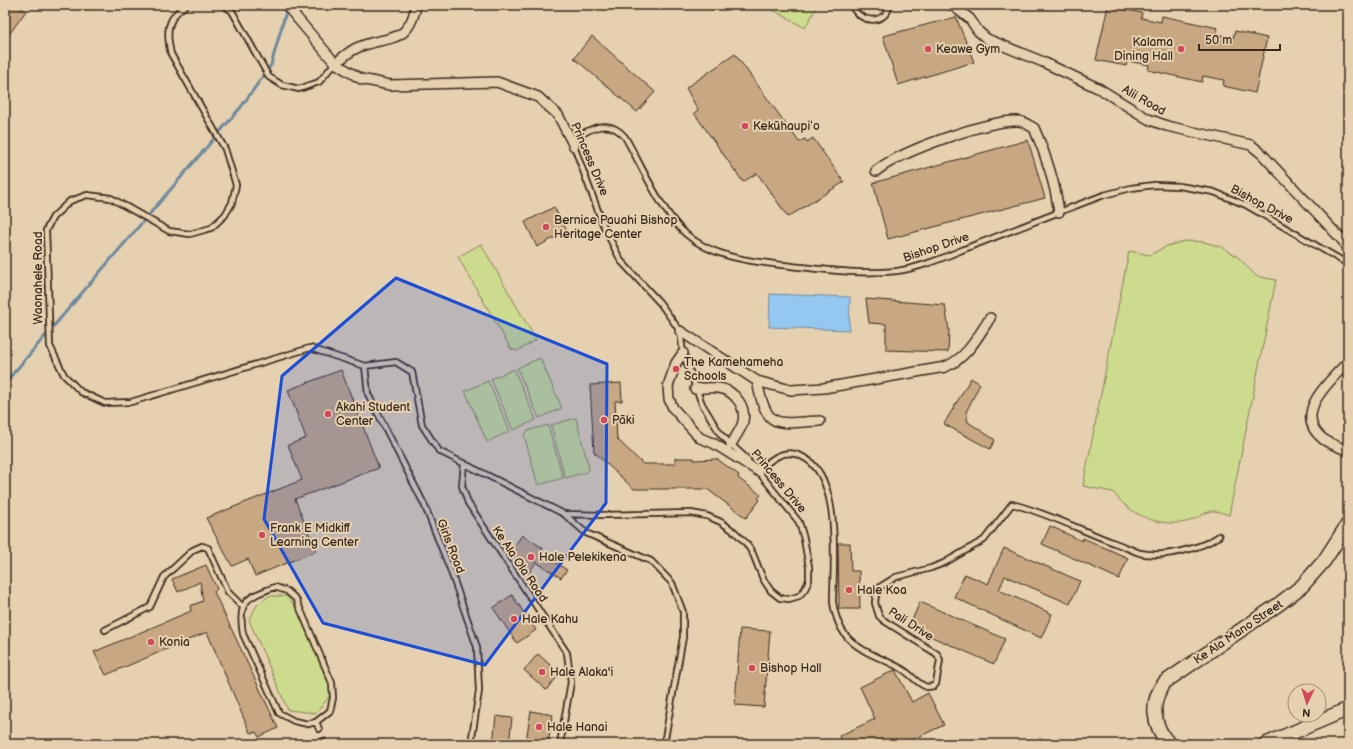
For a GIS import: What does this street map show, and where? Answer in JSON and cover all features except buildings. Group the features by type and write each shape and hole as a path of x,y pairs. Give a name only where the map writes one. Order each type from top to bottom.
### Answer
{"street":[{"name":"Princess Drive","path":"286,5 336,63 361,79 390,85 497,82 538,97 558,115 572,143"},
{"path":"336,63 359,47 390,40 398,36 411,22 416,5"},
{"name":"Alii Road","path":"952,5 967,16 978,31 987,39 1100,89 1148,119 1167,126 1251,145 1261,152 1343,241 1348,251"},
{"path":"876,171 886,163 938,141 993,124 1019,121 1034,128 1045,154 1057,197 1059,212"},
{"path":"680,330 757,381 781,389 812,390 945,367 956,362 967,353 990,318"},
{"path":"683,354 676,363 668,386 669,399 673,408 700,438 713,443 758,471"},
{"path":"1348,362 1318,395 1310,412 1312,425 1322,439 1348,451"},
{"path":"757,381 763,406 769,417 773,420 788,423 820,421"},
{"path":"695,389 718,388 729,392 738,400 744,411 742,424 731,444"},
{"name":"Ke Ala Mano Street","path":"1169,744 1157,725 1154,712 1158,694 1165,682 1296,591 1319,567 1348,524"},
{"path":"1266,744 1348,709"}],"lane":[{"name":"Waonahele Road","path":"186,5 174,14 169,26 168,41 171,54 225,149 236,185 232,203 225,214 211,228 190,234 169,231 111,198 88,195 70,201 53,217 46,230 48,327 50,346 64,375 81,392 105,403 130,402 310,348 365,366"},
{"path":"223,5 232,11 270,77 282,85 299,89 319,82 336,63"},
{"path":"852,5 858,16 870,20 881,18 886,14 890,5"},
{"name":"Bishop Drive","path":"572,143 592,128 600,126 612,127 619,131 625,137 668,213 685,233 700,244 720,254 764,263 852,272 897,271 939,260 1104,195 1131,188 1154,185 1191,188 1214,192 1235,200 1348,264"},
{"name":"Princess Drive","path":"365,366 396,362 412,372 422,425 439,451 564,514 604,515 691,513 713,518 729,527 746,543 753,554 763,579 771,591 780,598 790,599 798,596 805,589 809,580 809,567 799,522 758,471 721,435 711,420 695,389 683,354 680,330 660,303 621,261 604,227 572,143"},
{"name":"Girls Road","path":"365,366 368,394 424,504 450,569 477,647 479,691 471,744"},
{"name":"Pali Drive","path":"758,471 778,455 792,453 806,458 820,473 828,490 830,503 832,520 833,602 834,612 842,630 863,651 902,670 927,687 934,686 936,684 940,660 937,654 883,620 876,610 876,594 886,581 931,568 984,540 1012,504 1040,511 1088,532 1140,552 1152,554 1171,553 1198,546 1212,541 1219,536"},
{"name":"Ke Ala Ola Road","path":"464,463 462,486 468,503 567,653 570,682 560,744"},
{"path":"564,514 586,532 651,561 672,583 683,612 683,637 664,744"},
{"path":"105,630 150,607 164,577 193,550 202,546 208,548 228,592 242,606"},
{"path":"275,587 287,591 296,599 332,683 333,698 330,711 316,722 308,724 294,721 279,713 243,634 241,620 242,606 252,595 275,587"},
{"path":"316,722 319,729"}],"highlighted area":[{"path":"396,278 607,364 606,503 485,665 323,623 264,519 282,376"}],"green space":[{"path":"769,5 817,6 805,28 768,7"},
{"path":"1185,241 1204,242 1222,247 1238,257 1256,276 1276,280 1229,515 1211,511 1186,522 1165,523 1145,518 1136,513 1113,492 1083,486 1129,251 1150,255 1167,246"},
{"path":"481,244 536,340 517,351 511,349 458,257"},
{"path":"540,358 562,408 539,418 517,368"},
{"path":"514,369 536,420 513,430 491,379"},
{"path":"488,381 510,431 487,442 465,391"},
{"path":"576,418 589,468 587,472 565,478 551,425"},
{"path":"548,425 563,478 538,485 524,435 527,431"},
{"path":"269,596 286,596 295,606 308,629 319,654 332,693 316,713 288,710 249,620 257,605"}],"water":[{"path":"770,294 850,297 849,330 769,327"}],"waterway":[{"path":"5,383 241,107 271,65 287,8"}],"place":[{"name":"Keawe Gym","path":"928,49"},
{"name":"Kalama Dining Hall","path":"1181,49"},
{"name":"Kekūhaupiʻo","path":"745,126"},
{"name":"Bernice Pauahi Bishop Heritage Center","path":"546,227"},
{"name":"The Kamehameha Schools","path":"676,369"},
{"name":"Akahi Student Center","path":"328,414"},
{"name":"Pāki","path":"604,420"},
{"name":"Frank E Midkiff Learning Center","path":"262,535"},
{"name":"Hale Pelekikena","path":"531,557"},
{"name":"Hale Koa","path":"849,590"},
{"name":"Hale Kahu","path":"514,619"},
{"name":"Konia","path":"151,642"},
{"name":"Bishop Hall","path":"752,668"},
{"name":"Hale Alaka'i","path":"542,672"},
{"name":"Hale Hanai","path":"539,727"}]}
